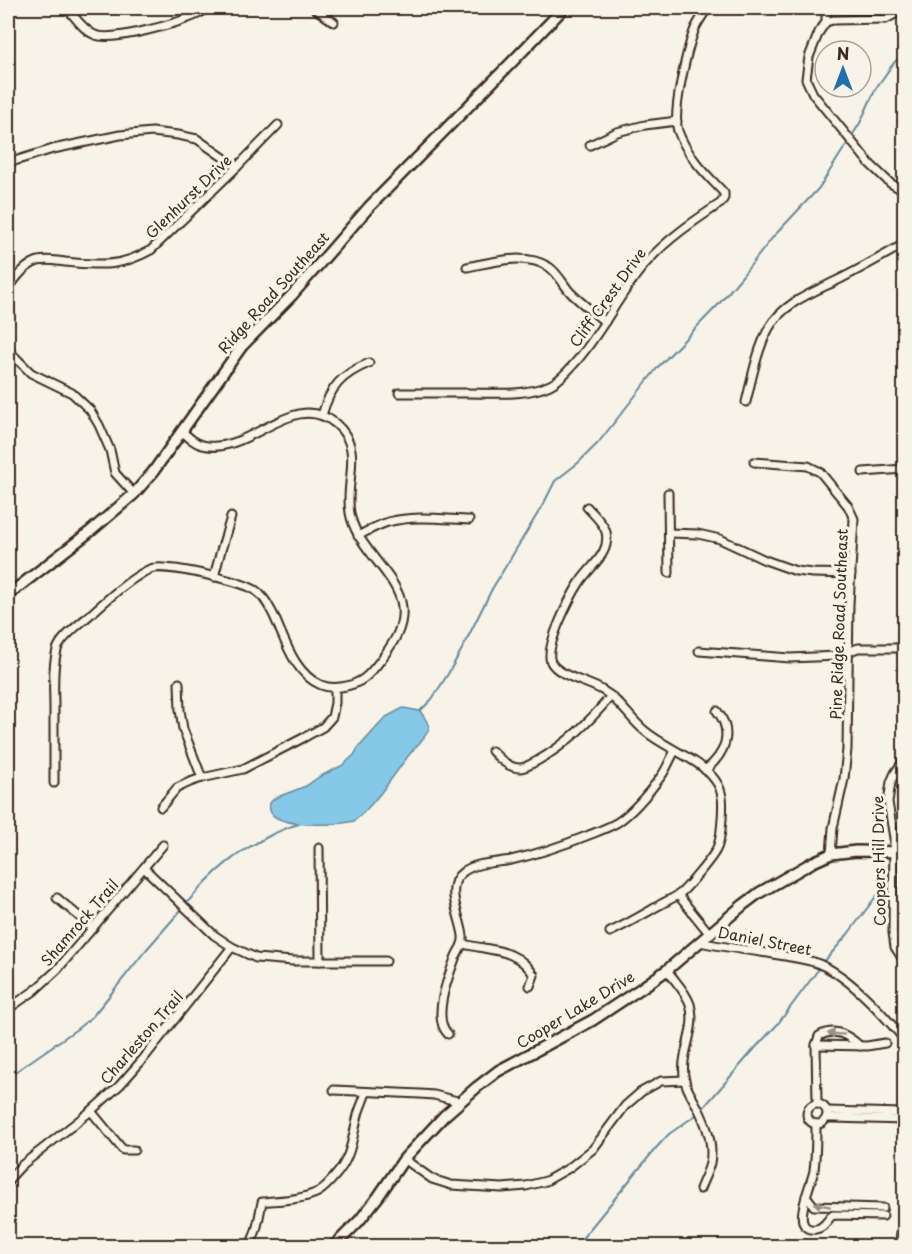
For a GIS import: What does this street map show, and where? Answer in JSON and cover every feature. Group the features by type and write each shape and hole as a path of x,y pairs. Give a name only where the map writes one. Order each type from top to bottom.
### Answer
{"street":[{"path":"71,13 83,27 95,35 109,38 164,26 199,14 208,8"},
{"path":"314,8 334,22"},
{"name":"Ridge Road Southeast","path":"8,595 92,530 134,494 153,472 232,359 253,334 289,299 356,220 564,8"},
{"name":"Cliff Crest Drive","path":"399,393 500,393 528,391 550,385 579,359 645,264 684,228 721,203 724,193 687,152 677,128 680,86 688,52 695,29 708,8"},
{"path":"826,8 826,22 809,57 806,79 813,94 870,164 890,183 904,191"},
{"path":"826,22 886,19 902,8"},
{"path":"590,145 617,132 645,125 677,121"},
{"name":"Glenhurst Drive","path":"8,289 15,278 27,267 40,260 105,265 121,263 151,250 278,125"},
{"path":"8,163 52,149 120,135 152,132 197,139 237,167"},
{"path":"746,402 761,347 769,327 781,312 794,302 904,244"},
{"path":"467,267 506,260 525,260 541,264 551,268 568,290 605,322"},
{"path":"8,343 9,354 32,373 72,393 90,410 110,450 115,473 134,494"},
{"path":"322,415 333,388 344,376 369,363"},
{"path":"54,783 54,684 58,646 123,586 151,568 167,568 214,577 247,586 256,591 272,611 298,667 311,681 325,687 354,685 362,681 393,643 401,625 402,606 399,597 390,580 358,536 351,521 348,502 352,451 350,441 338,426 322,415 299,414 239,441 222,446 202,445 182,431"},
{"name":"Pine Ridge Road Southeast","path":"754,462 808,466 820,472 848,506 854,519 849,604 848,749 833,828 831,854"},
{"path":"863,472 904,469"},
{"path":"669,493 669,573"},
{"path":"586,507 606,532 606,545 602,556 580,582 554,636 550,656 554,666 564,674 586,682 611,696 643,730 705,770 717,782 722,797 720,838 717,850 711,858 678,895 637,920 610,932"},
{"path":"214,577 231,517"},
{"path":"358,536 398,520 470,520"},
{"path":"669,533 698,534 720,539 765,560 796,571 851,574"},
{"path":"699,651 790,658 838,656 858,648 904,648"},
{"path":"179,683 183,729 202,778"},
{"path":"161,807 177,788 202,778 243,769 323,727 332,717 335,688"},
{"path":"492,751 507,764 520,768 527,766 543,758 573,736 589,722 611,696"},
{"path":"705,770 719,756 726,737 724,720 717,711"},
{"path":"448,1034 444,1030 442,1021 444,993 457,953 464,944 454,897 457,877 470,868 540,853 619,822 649,792 675,751"},
{"name":"Coopers Hill Drive","path":"904,760 895,773 888,802 894,838 892,933 895,947 904,961"},
{"name":"Shamrock Trail","path":"8,1010 57,970 163,845"},
{"path":"320,848 320,961"},
{"name":"Cooper Lake Drive","path":"334,1246 372,1205 404,1159 444,1116 498,1071 593,1020 667,970 759,893 813,862 831,854 856,850 904,852"},
{"path":"144,868 214,935 232,947 256,958 293,961 386,961"},
{"path":"678,895 709,933"},
{"path":"57,898 93,928"},
{"name":"Daniel Street","path":"700,942 814,962 835,973 852,986 884,1015 904,1039"},
{"path":"464,944 512,954 519,958 528,965 534,975 530,986"},
{"name":"Charleston Trail","path":"8,1183 21,1165 91,1111 120,1085 232,947"},
{"path":"667,970 686,996 692,1014 691,1032 684,1058 685,1080 707,1129 711,1147 710,1163 700,1189"},
{"path":"817,1103 816,1045 819,1036 844,1034 860,1046"},
{"path":"816,1045 860,1046 885,1043"},
{"path":"404,1159 432,1179 451,1185 502,1188 546,1181 569,1168 593,1149 625,1106 641,1092 661,1081 685,1080"},
{"path":"334,1090 427,1094 461,1102"},
{"path":"249,1246 253,1241 262,1202 317,1192 329,1183 341,1169 347,1159 366,1092"},
{"path":"817,1103 824,1106 826,1115 822,1122 816,1124 809,1120 806,1112 810,1106 817,1103"},
{"path":"91,1111 123,1150 134,1150"},
{"path":"826,1115 904,1113"},
{"path":"826,1115 834,1118 904,1120"},
{"path":"806,1196 814,1206 883,1212 833,1215 821,1227 812,1229 805,1225 802,1218 802,1207 814,1173 816,1124"},
{"path":"899,1246 904,1216"}],"water":[{"path":"403,708 420,711 428,724 428,731 377,798 354,821 308,824 294,823 274,816 269,806 275,798 306,786 343,765 386,717"}],"waterway":[{"path":"420,711 432,699 448,674 492,589 555,481 598,443 658,367 718,305 773,237 819,188 860,123 876,88 904,52"},
{"path":"186,904 215,873 247,848 273,834 299,824"},
{"path":"823,963 877,895 889,895"},
{"path":"8,1077 92,1017 182,909"},
{"path":"704,1107 777,1025 818,970"},
{"path":"576,1246 656,1148 669,1134 696,1115"}]}
